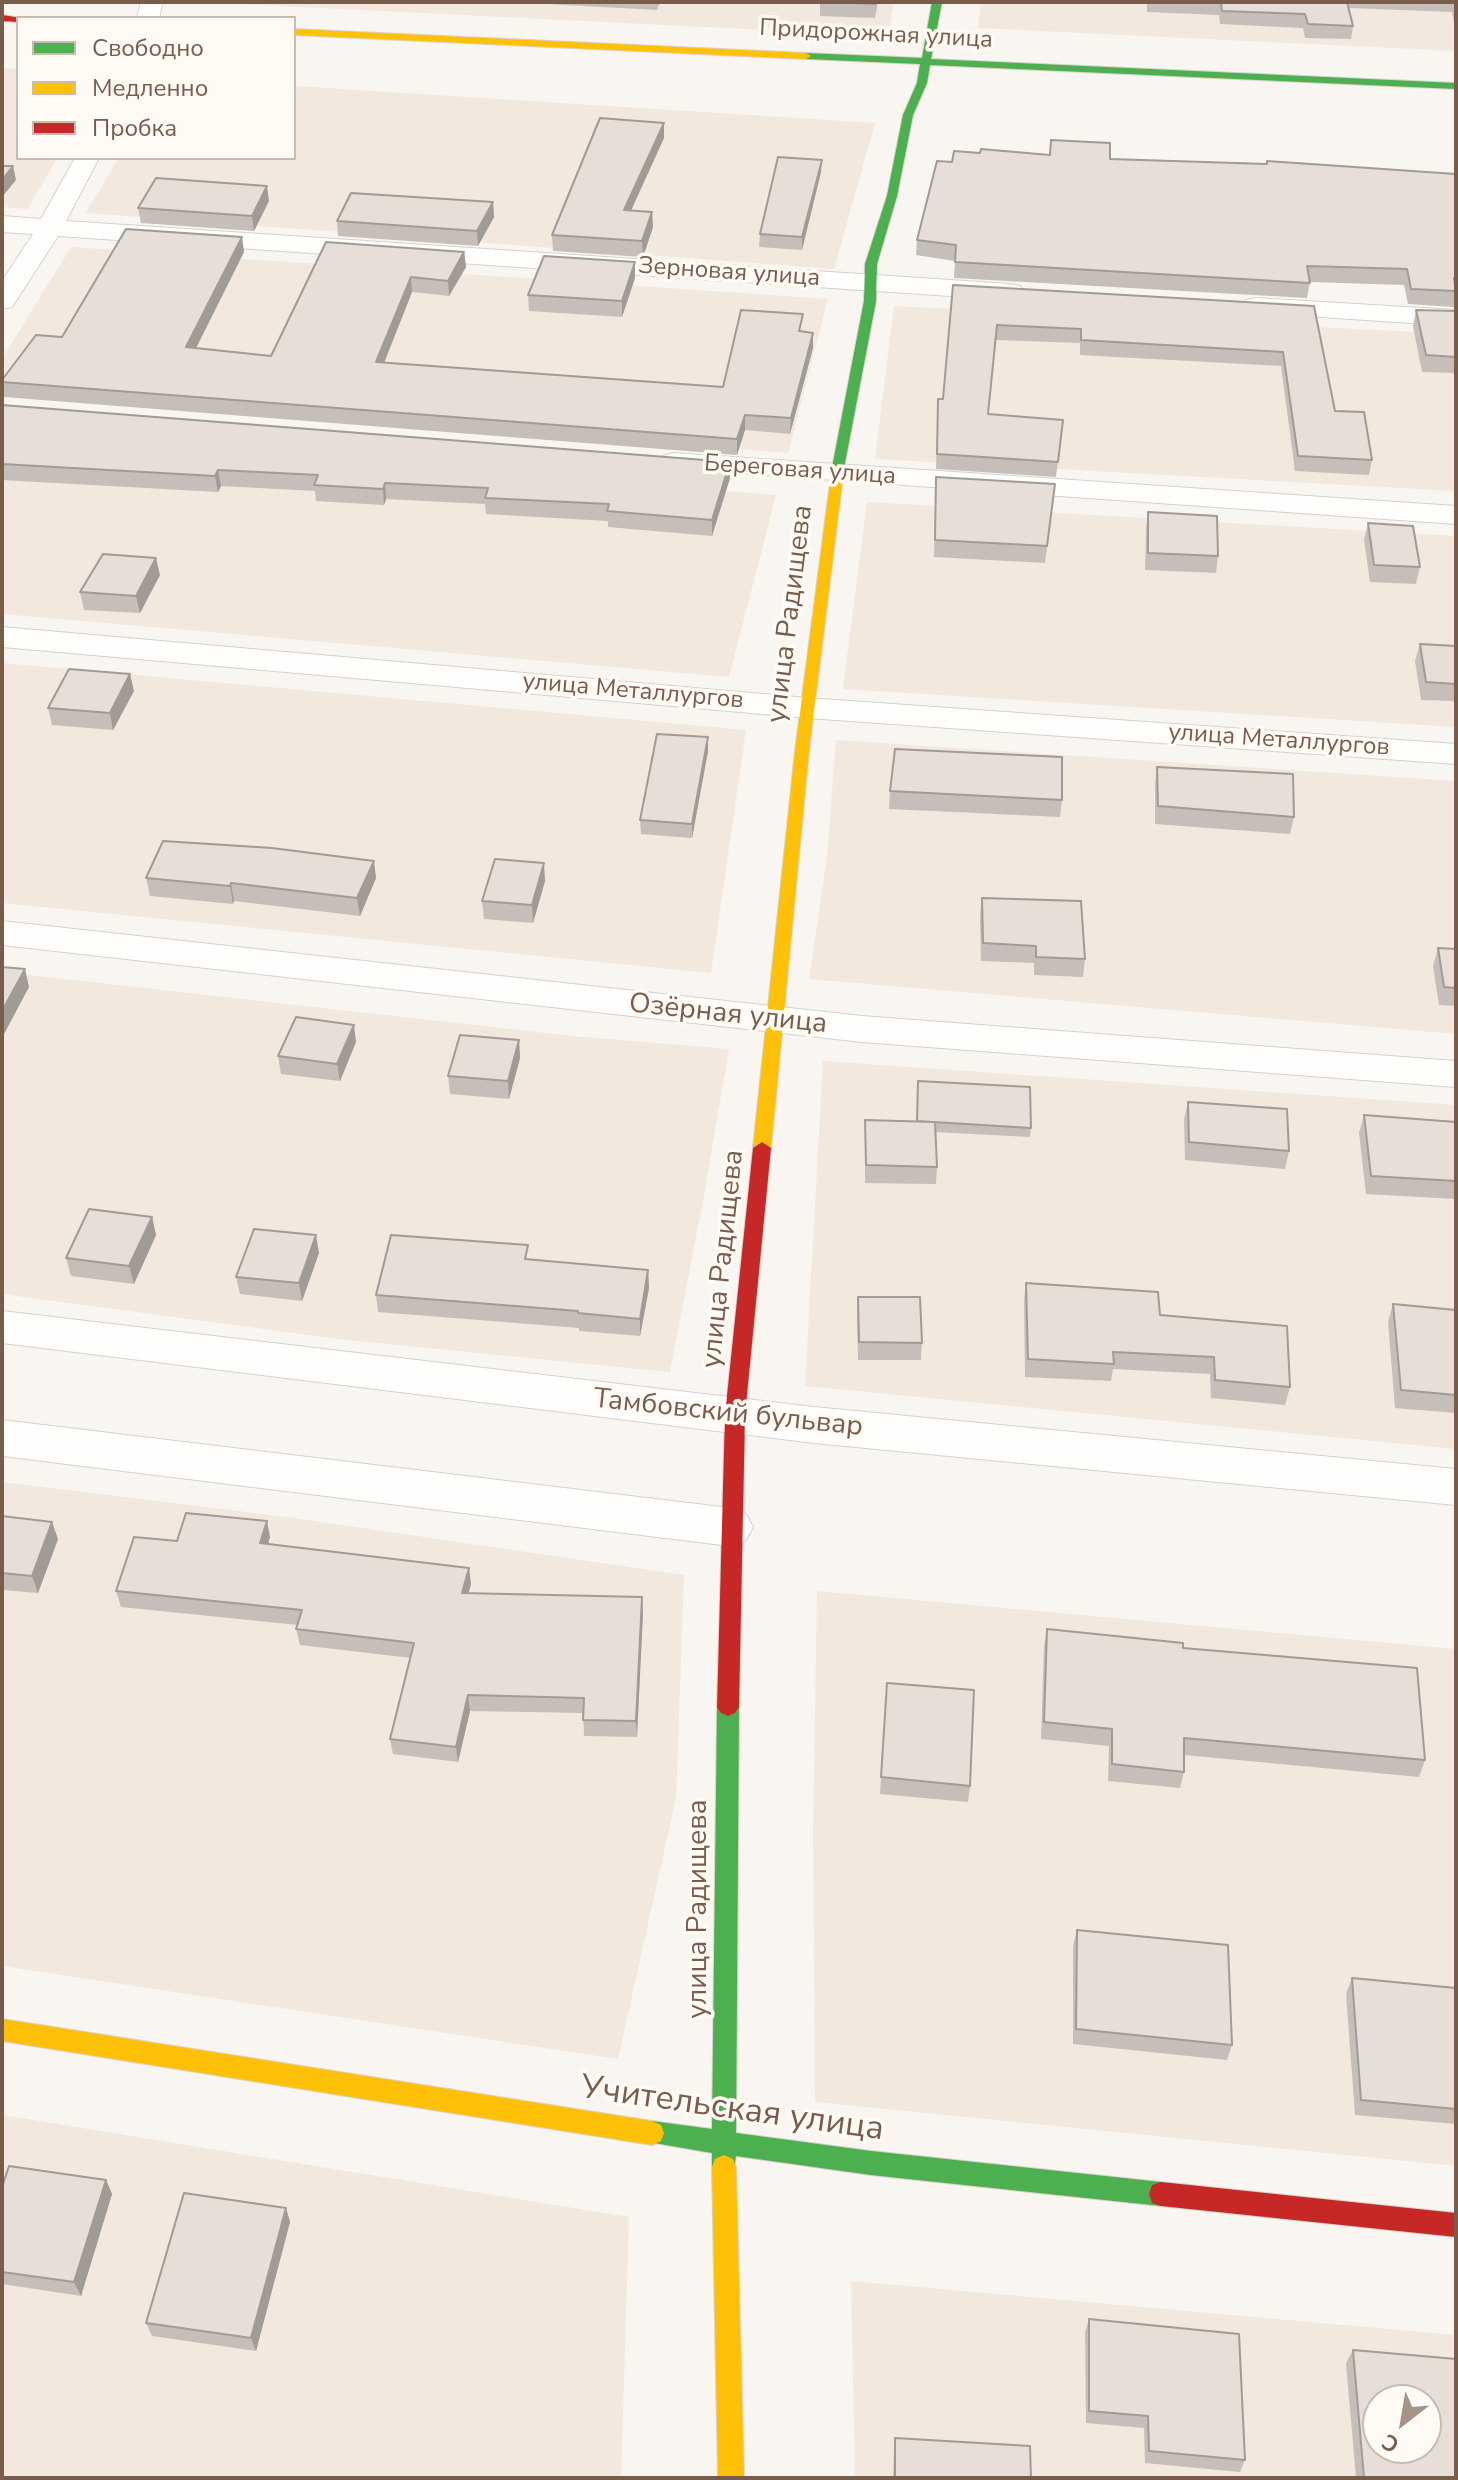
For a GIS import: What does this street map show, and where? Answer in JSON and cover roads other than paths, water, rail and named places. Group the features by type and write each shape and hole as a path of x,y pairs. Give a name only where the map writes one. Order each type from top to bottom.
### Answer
{"street":[{"name":"улица Радищева","path":"731,2478 724,2143 730,1527 735,1415 777,1021 780,955 842,436 871,283 871,264 892,196 908,115 922,83 937,2"},
{"name":"Придорожная улица","path":"296,32 1456,86"},
{"path":"2,301 49,228 86,160"},
{"name":"Зерновая улица","path":"2,224 1034,293"},
{"path":"1237,305 1456,318"},
{"name":"Береговая улица","path":"652,460 1456,515"},
{"name":"улица Металлургов","path":"2,637 808,708 1456,754"},
{"name":"Озёрная улица","path":"2,933 777,1021 1456,1074"},
{"name":"Тамбовский бульвар","path":"2,1327 735,1415 1456,1487"},
{"path":"2,1438 730,1527"},
{"name":"Учительская улица","path":"2,2030 724,2143 871,2163 1456,2225"}]}
